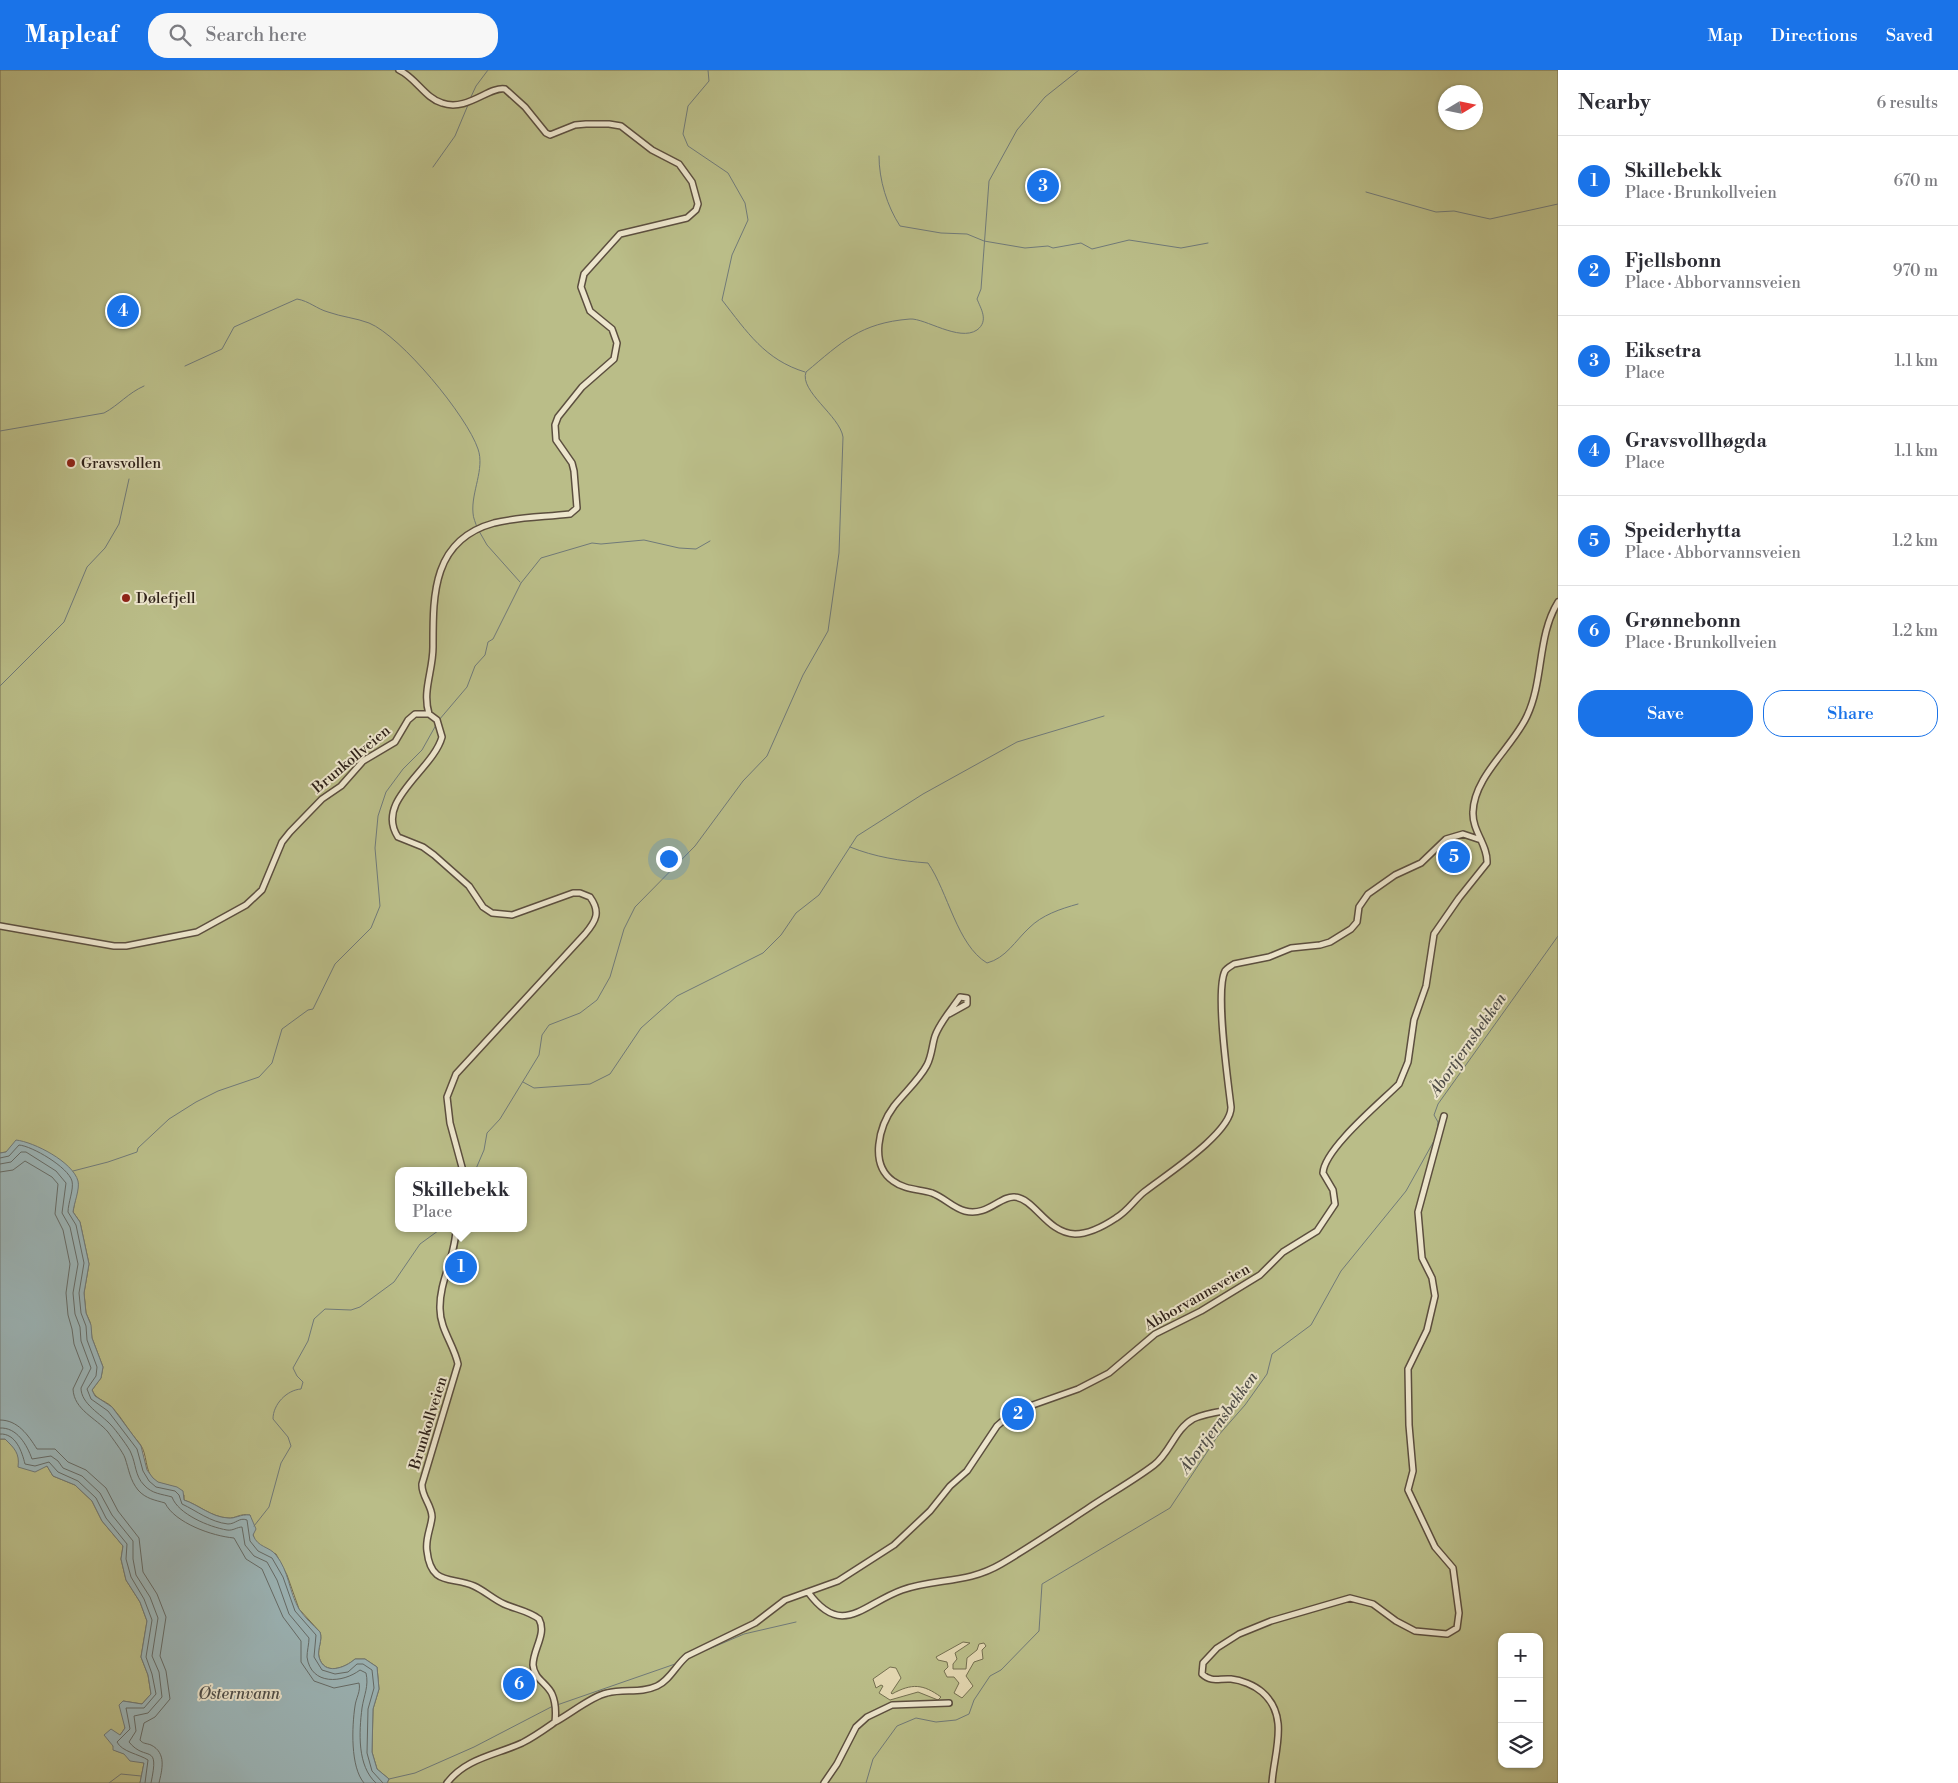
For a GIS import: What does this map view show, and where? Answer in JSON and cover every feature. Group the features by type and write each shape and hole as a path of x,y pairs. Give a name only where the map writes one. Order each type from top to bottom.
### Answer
{"street":[{"path":"399,70 412,77 434,99 449,105 468,102 498,89 505,89 526,107 546,133 550,135 581,125 609,124 621,126 652,150 679,164 692,182 698,204 696,210 686,218 620,234 584,274 581,287 583,297 594,317 612,329 617,343 614,359 582,387 558,416 555,424 556,440 572,463 577,508 570,514 495,523 478,529 458,544 448,556 440,569 434,592 433,656 425,701 429,714 436,720 442,738 432,758 395,803 392,822 398,836 423,847 434,855 469,886 483,907 492,913 512,915 563,896 580,893 590,898 597,914 595,922 585,934 456,1074 446,1097 450,1123 462,1167"},
{"name":"Abborvannsveien","path":"556,1722 605,1693 643,1691 656,1687 669,1677 678,1663 687,1656 755,1623 784,1600 838,1581 894,1545 930,1511 950,1486 967,1471 997,1426 1008,1416 1078,1389 1110,1373 1155,1334 1201,1311 1260,1275 1283,1252 1317,1231 1335,1204 1333,1190 1323,1173 1327,1160 1351,1130 1399,1084 1403,1077 1408,1062 1414,1020 1426,986 1434,934 1458,898 1484,870 1488,857 1477,831 1473,812 1476,799 1489,772 1519,730 1534,701 1549,622 1558,602"},
{"name":"Brunkollveien","path":"0,926 114,946 126,946 197,932 238,910 254,899 267,881 282,842 290,832 322,799 341,786 363,761 395,742 408,720 415,714 429,714"},
{"path":"949,1014 935,1036 927,1064 893,1107 887,1118 878,1148 878,1158 882,1169 892,1181 908,1188 932,1193 966,1212 978,1212 991,1208 1008,1197 1014,1197 1026,1202 1054,1227 1065,1232 1083,1234 1093,1231 1118,1217 1142,1194 1184,1164 1229,1120 1231,1107 1222,1022 1223,980 1229,967 1234,964 1269,957 1292,948 1330,942 1351,929 1357,922 1359,907 1368,894 1395,875 1421,863 1446,838 1463,834 1482,840"},
{"path":"1272,1783 1279,1738 1279,1721 1276,1711 1266,1695 1253,1686 1231,1679 1212,1680 1202,1674 1204,1663 1217,1648 1249,1629 1350,1598 1373,1604 1407,1628 1426,1633 1447,1634 1459,1624 1457,1586 1453,1568 1436,1547 1408,1490 1413,1471 1408,1419 1408,1369 1426,1330 1435,1296 1432,1278 1422,1258 1418,1212 1444,1116"},
{"name":"Brunkollveien","path":"455,1232 451,1264 440,1297 440,1311 443,1326 456,1352 458,1364 422,1484 422,1491 432,1514 427,1551 431,1565 440,1577 447,1581 472,1585 495,1599 539,1619 542,1624 542,1632 533,1664 538,1677 553,1695 556,1722"},
{"path":"808,1592 826,1612 844,1616 862,1611 908,1588 950,1582 981,1574 1035,1543 1153,1466 1169,1449 1179,1431 1193,1419 1229,1410"},
{"path":"824,1783 837,1764 856,1727 867,1717 892,1705 949,1704"},
{"path":"447,1783 460,1771 480,1758 523,1743 556,1722"}],"green space":[{"path":"0,70 1558,70 1558,1783 387,1783 389,1779 377,1769 372,1752 373,1709 379,1689 377,1667 365,1659 355,1659 341,1667 325,1667 319,1657 320,1632 299,1609 287,1575 276,1554 260,1547 254,1539 250,1515 231,1518 216,1515 184,1500 184,1495 176,1488 154,1480 147,1467 140,1444 112,1407 98,1398 92,1390 101,1378 103,1367 92,1338 90,1322 86,1313 84,1293 89,1264 80,1222 73,1212 78,1183 6,1152 0,1153","holes":["963,1642 970,1643 955,1653 957,1659 953,1664 953,1669 966,1669 967,1658 977,1650 979,1644 984,1643 986,1646 982,1650 983,1659 974,1662 966,1676 973,1686 962,1698 954,1693 959,1683 954,1677 947,1677 944,1671 948,1667 947,1662 938,1660 936,1657","890,1667 896,1668 901,1678 892,1694 899,1690 917,1686 923,1687 941,1697 938,1700 918,1692 890,1700 879,1693 883,1686 881,1685 876,1688 873,1679"]},
{"path":"0,1439 5,1439 16,1450 19,1457 47,1466 53,1476 75,1485 92,1501 102,1521 123,1546 121,1559 126,1580 140,1602 147,1621 141,1657 148,1675 151,1694 142,1704 123,1701 125,1728 113,1746 116,1751 144,1763 140,1783 0,1783"}],"water":[{"name":"Østernvann","path":"16,1140 33,1145 52,1154 69,1167 78,1181 78,1192 73,1212 80,1222 89,1264 84,1293 86,1313 91,1325 92,1338 103,1367 101,1378 92,1390 95,1396 112,1407 141,1446 147,1470 158,1482 177,1487 183,1491 184,1500 216,1515 231,1518 250,1515 256,1529 253,1535 255,1539 276,1555 284,1568 299,1609 320,1632 319,1657 325,1667 335,1669 355,1659 365,1659 377,1667 379,1689 373,1709 372,1752 377,1769 389,1779 387,1783 140,1783 144,1763 130,1761 124,1754 113,1750 113,1746 104,1735 111,1729 120,1735 125,1728 119,1705 123,1701 142,1704 151,1694 148,1675 141,1657 147,1621 140,1602 126,1580 121,1559 123,1546 102,1521 92,1501 75,1485 53,1476 47,1466 35,1472 18,1467 16,1451 5,1439 0,1439 0,1153 6,1152"}],"waterway":[{"path":"470,99 476,86 488,70"},
{"path":"708,70 709,81 688,106 683,134 688,146 728,173 745,203 748,220 732,255 722,300 758,344 779,360 805,372"},
{"path":"477,1167 484,1150 487,1133 500,1119 539,1055 542,1035 549,1025 580,1013 597,1000 610,977 624,929 635,907 695,846 743,781 767,756 803,675 828,631 839,553 843,437 835,421 808,387 805,379 806,372 853,336 878,325 893,321 916,320 952,332 961,333 970,333 981,326 983,315 977,299 981,289 989,181 1017,130 1045,97 1079,70"},
{"path":"433,167 455,136 468,105"},
{"path":"879,156 880,174 885,192 891,210 900,226 941,233 967,234 984,241 1025,248 1048,246 1053,248 1081,243 1092,249 1129,240 1181,248 1208,243"},
{"path":"1366,192 1436,212 1454,211 1490,219 1558,204"},
{"path":"185,366 222,349 234,327 297,299 328,312 369,323 382,331 415,360 447,398 471,435 480,457 473,505 473,515 477,528"},
{"path":"0,431 104,413 144,386"},
{"path":"0,686 64,622 87,567 105,548 119,524 129,479"},
{"path":"479,531 487,545 520,582"},
{"path":"439,720 467,687 475,666 485,655 488,642 493,639 521,583 541,558 592,543 601,544 644,540 679,548 696,549 710,541"},
{"path":"523,1082 534,1088 590,1084 610,1074 641,1028 677,996 763,953 781,935 796,913 819,895 857,836 923,794 1017,742 1104,716"},
{"path":"73,1171 137,1152 138,1148 169,1119 218,1091 259,1077 272,1063 282,1029 308,1010 313,1009 335,964 371,928 380,906 375,848 378,816 386,792 403,769 422,750 436,725"},
{"path":"850,847 888,858 928,863 960,931 977,955 987,963 994,961 1005,953 1040,919 1058,910 1078,904"},
{"name":"Åbortjernsbekken","path":"1437,1132 1438,1122 1434,1115 1438,1104 1558,936"},
{"name":"Åbortjernsbekken","path":"866,1783 873,1759 897,1726 916,1718 936,1722 956,1720 969,1714 974,1700 990,1676 1001,1670 1039,1631 1042,1584 1170,1508 1217,1437 1245,1405 1267,1374 1272,1354 1311,1325 1341,1271 1406,1191 1435,1139"},
{"path":"254,1526 269,1507 281,1463 291,1446 288,1437 273,1419 274,1413 278,1403 286,1395 301,1389 303,1382 293,1368 308,1341 314,1319 325,1309 351,1310 360,1307 394,1282 420,1244 436,1232"},
{"path":"688,1658 744,1634 796,1622"},
{"path":"557,1705 678,1663"},
{"path":"389,1779 415,1773 474,1747 553,1706"},
{"path":"109,1783 121,1774 141,1776"}],"place":[{"name":"Eiksetra","path":"1043,186"},
{"name":"Gravsvollhøgda","path":"123,311"},
{"name":"Gravsvollen","path":"71,463"},
{"name":"Dølefjell","path":"126,598"},
{"name":"Speiderhytta","path":"1454,857"},
{"name":"Skillebekk","path":"461,1267"},
{"name":"Fjellsbonn","path":"1018,1414"},
{"name":"Grønnebonn","path":"519,1684"}]}
